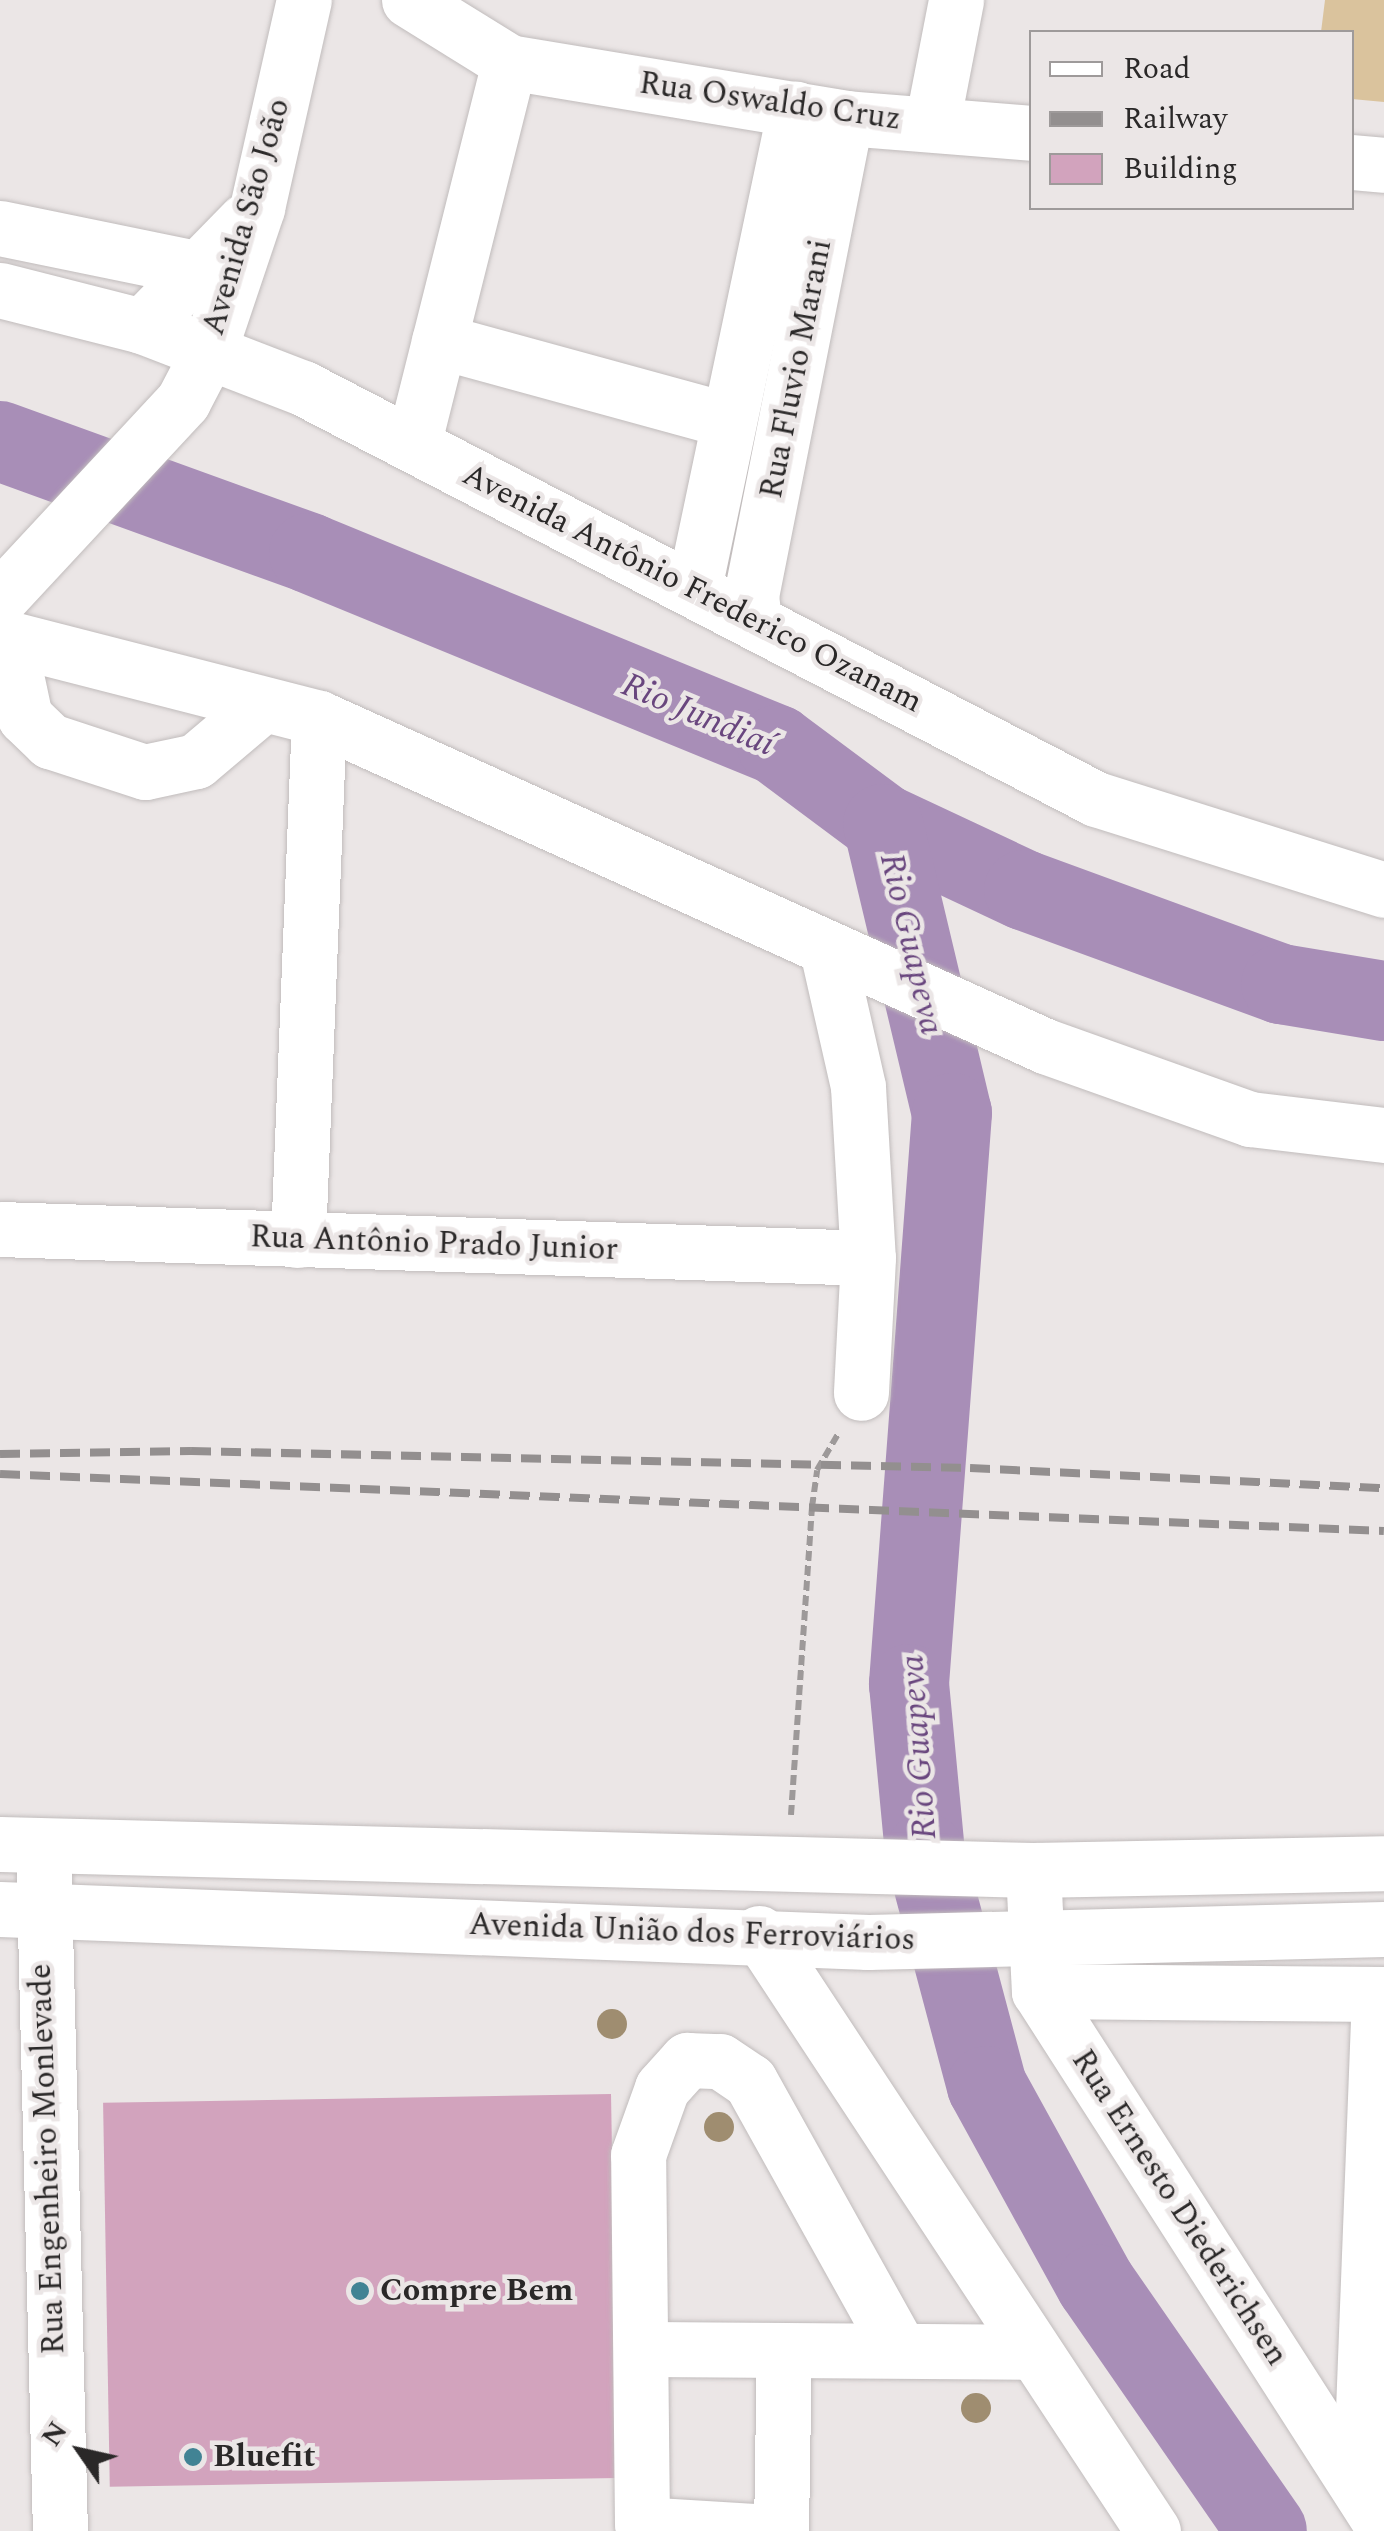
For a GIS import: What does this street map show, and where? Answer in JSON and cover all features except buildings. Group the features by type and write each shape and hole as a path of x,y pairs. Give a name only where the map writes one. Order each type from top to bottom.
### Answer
{"main road":[{"name":"Avenida São João","path":"10,610 183,401 209,351 257,208 304,0"},
{"path":"409,0 509,62 412,445"},
{"path":"932,124 956,0"},
{"name":"Rua Oswaldo Cruz","path":"509,62 821,114 1029,133"},
{"name":"Rua Fluvio Marani","path":"694,588 728,420 821,114"},
{"name":"Rua Fluvio Marani","path":"754,620 750,596 821,114"},
{"path":"1354,162 1384,165"},
{"path":"142,326 257,208"},
{"path":"0,228 200,270"},
{"name":"Avenida Antônio Frederico Ozanam","path":"0,290 142,326 209,351 412,445 1096,799 1384,890"},
{"path":"439,341 728,420"},
{"path":"260,707 196,761 146,772 50,741 13,709 10,610 260,707 319,718 1045,1046 1250,1118 1384,1135"},
{"path":"298,1240 319,718"},
{"path":"826,950 858,1086 868,1258 861,1393"},
{"name":"Rua Antônio Prado Junior","path":"0,1229 868,1258"},
{"path":"21,1846 857,1865 969,1864 1032,1870 1384,1863"},
{"name":"Rua Engenheiro Monlevade","path":"21,1846 21,1910 60,2531"},
{"name":"Rua Ernesto Diederichsen","path":"1032,1870 1028,1938 1039,1991 1372,2508"},
{"name":"Avenida União dos Ferroviários","path":"21,1910 759,1934 868,1942 1384,1930"},
{"path":"759,1934 1152,2531"},
{"path":"1039,1991 1382,1994 1372,2508"},
{"path":"754,2531 642,2524 638,2155 662,2088 687,2060 720,2061 750,2081 897,2346"},
{"path":"642,2349 897,2346 1032,2352"},
{"path":"781,2531 784,2350"}],"path":[{"path":"788,1861 817,1470 861,1393"}],"shaded area":[{"path":"1325,0 1384,0 1384,102 1354,99 1354,30 1321,30"}],"waterway":[{"name":"Rio Jundiaí","path":"0,441 309,553 777,745 883,824 1024,890 1281,984 1384,1001"},
{"name":"Rio Guapeva","path":"883,824 952,1113 909,1684 925,1853 987,2086 1096,2284 1267,2531"}],"railway":[{"path":"0,1454 191,1451 970,1468 1384,1488"},
{"path":"0,1474 1384,1531"}],"place":[{"name":"Compre Bem","path":"360,2291"},
{"name":"Bluefit","path":"193,2457"}]}
